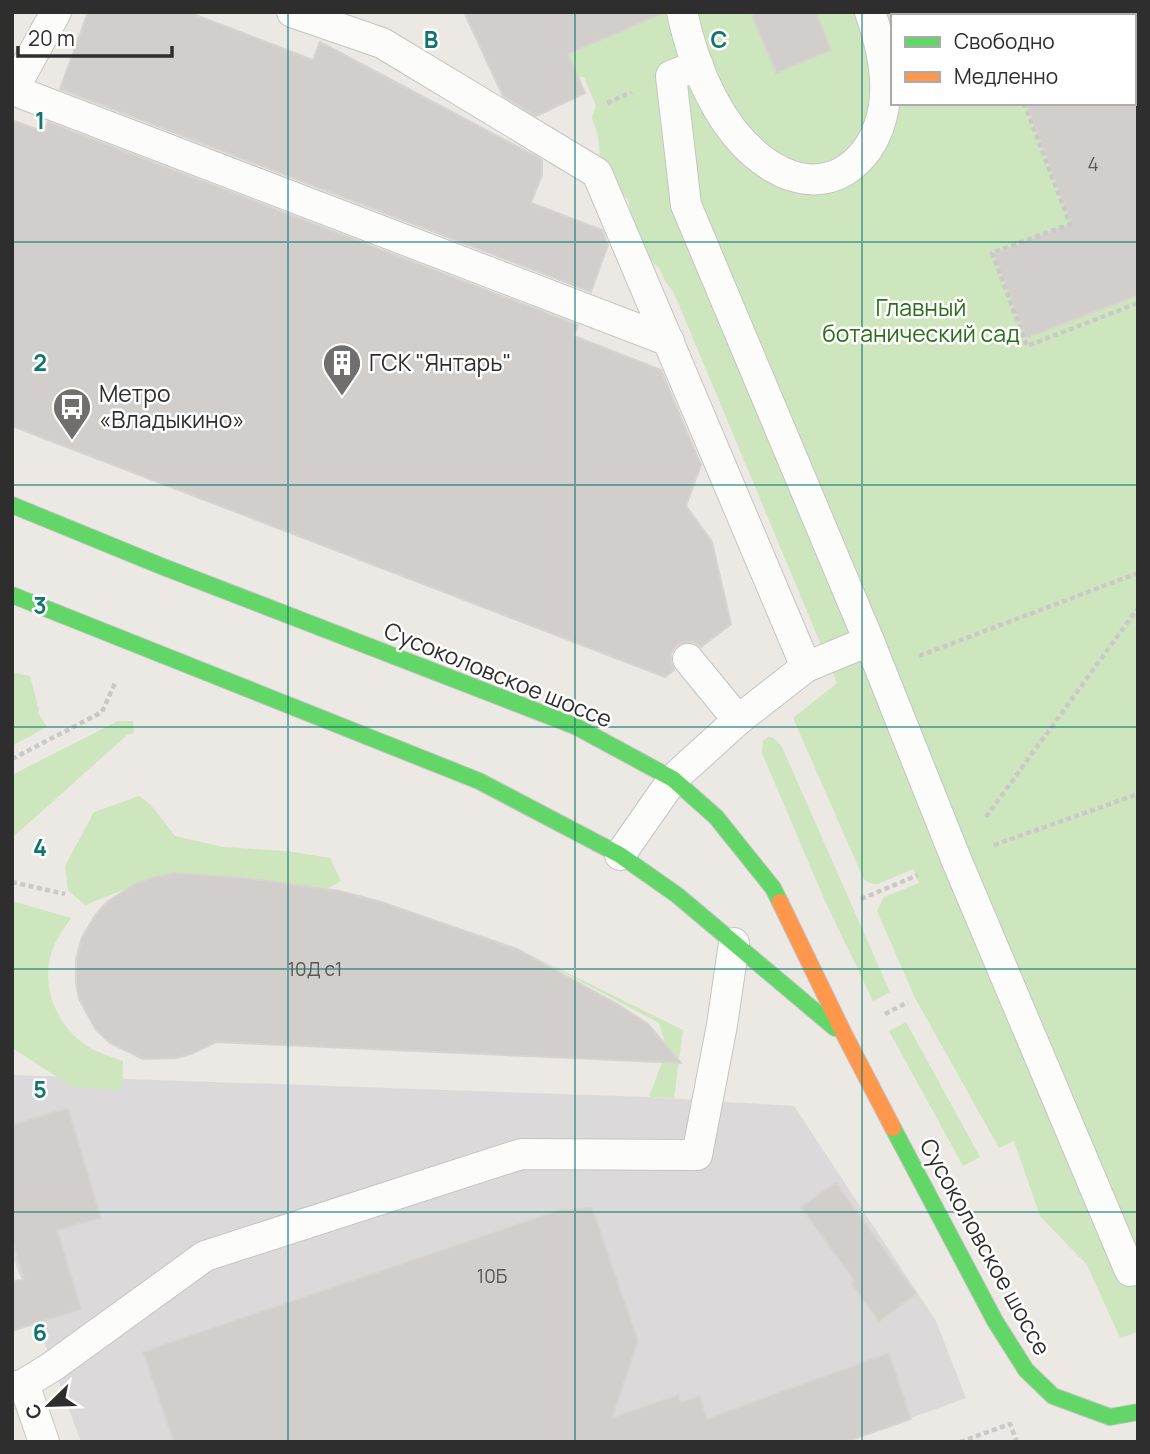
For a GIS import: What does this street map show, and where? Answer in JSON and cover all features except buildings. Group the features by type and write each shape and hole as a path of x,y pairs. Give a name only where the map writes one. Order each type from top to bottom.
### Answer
{"street":[{"name":"Сусоколовское шоссе","path":"12,505 161,566 575,726 673,779 716,817 774,888 845,1036 995,1321 1026,1370 1053,1396 1076,1405 1110,1417 1138,1412"},
{"name":"Сусоколовское шоссе","path":"12,595 479,781 620,855 677,895 845,1036"}],"lane":[{"path":"56,12 13,90 669,341"},
{"path":"292,12 382,43 597,173 806,667"},
{"path":"682,12 698,65 722,114 752,151 771,166 791,176 815,179 829,178 850,168 861,159 874,138 882,117 886,94 884,74 870,12"},
{"path":"698,65 671,76 686,205 869,641 956,859 1130,1271"},
{"path":"620,855 673,779 738,720 806,667 869,641"},
{"path":"688,659 738,720"},
{"path":"44,1442 18,1386 53,1366 205,1256 521,1154 697,1155 722,1025 734,943"}],"path":[{"path":"1025,105 1070,223 992,253 1027,346 1138,303"},
{"path":"1061,226 1065,236"},
{"path":"880,670 1138,573"},
{"path":"956,859 1138,608"},
{"path":"12,759 102,712 117,678"},
{"path":"861,899 956,859 1138,794"},
{"path":"12,882 65,894"},
{"path":"881,1016 908,1002"},
{"path":"960,1442 1010,1424 1017,1442"}],"shaded area":[{"path":"12,1075 649,1097 794,1106 936,1321 966,1398 845,1442 81,1442 12,1254"}],"green space":[{"name":"Главный ботанический сад","path":"525,12 1138,12 1138,1332 1120,1338 1087,1265 1040,1216 1014,1141 999,1148 915,998 877,911 884,897 919,883 913,869 878,884 864,880 793,718 837,683 674,293 659,268 640,251 629,225 631,212 628,199 608,183 602,172 598,136 592,118 596,106 584,77 565,77"},
{"path":"12,672 30,676 38,713 47,727 12,746"},
{"path":"118,721 133,721 134,733 127,735 12,838 12,775"},
{"path":"768,737 774,738 782,747 890,992 873,1001 825,901 762,753 763,741"},
{"path":"139,796 151,805 175,836 223,847 287,851 330,858 341,881 319,893 141,883 85,905 68,890 65,866 94,812"},
{"path":"12,901 71,918 54,946 50,959 48,973 52,999 64,1024 83,1043 102,1054 123,1061 122,1090 73,1087 12,1048"},
{"path":"523,951 683,1030 674,1098 649,1097 667,1049 659,1023"},
{"path":"906,1022 980,1157 963,1166 889,1031"}],"traffic: fast":[{"path":"12,505 161,566 575,726 673,779 716,817 773,888 780,902"},
{"path":"12,595 479,781 620,855 677,895 835,1028"},
{"path":"893,1128 995,1321 1026,1370 1053,1396 1110,1417 1138,1412"}],"traffic: slow":[{"path":"780,902 893,1128"}],"place":[{"name":"ГСК \"Янтарь\"","path":"342,397"},
{"name":"Метро «Владыкино»","path":"72,441"}]}
